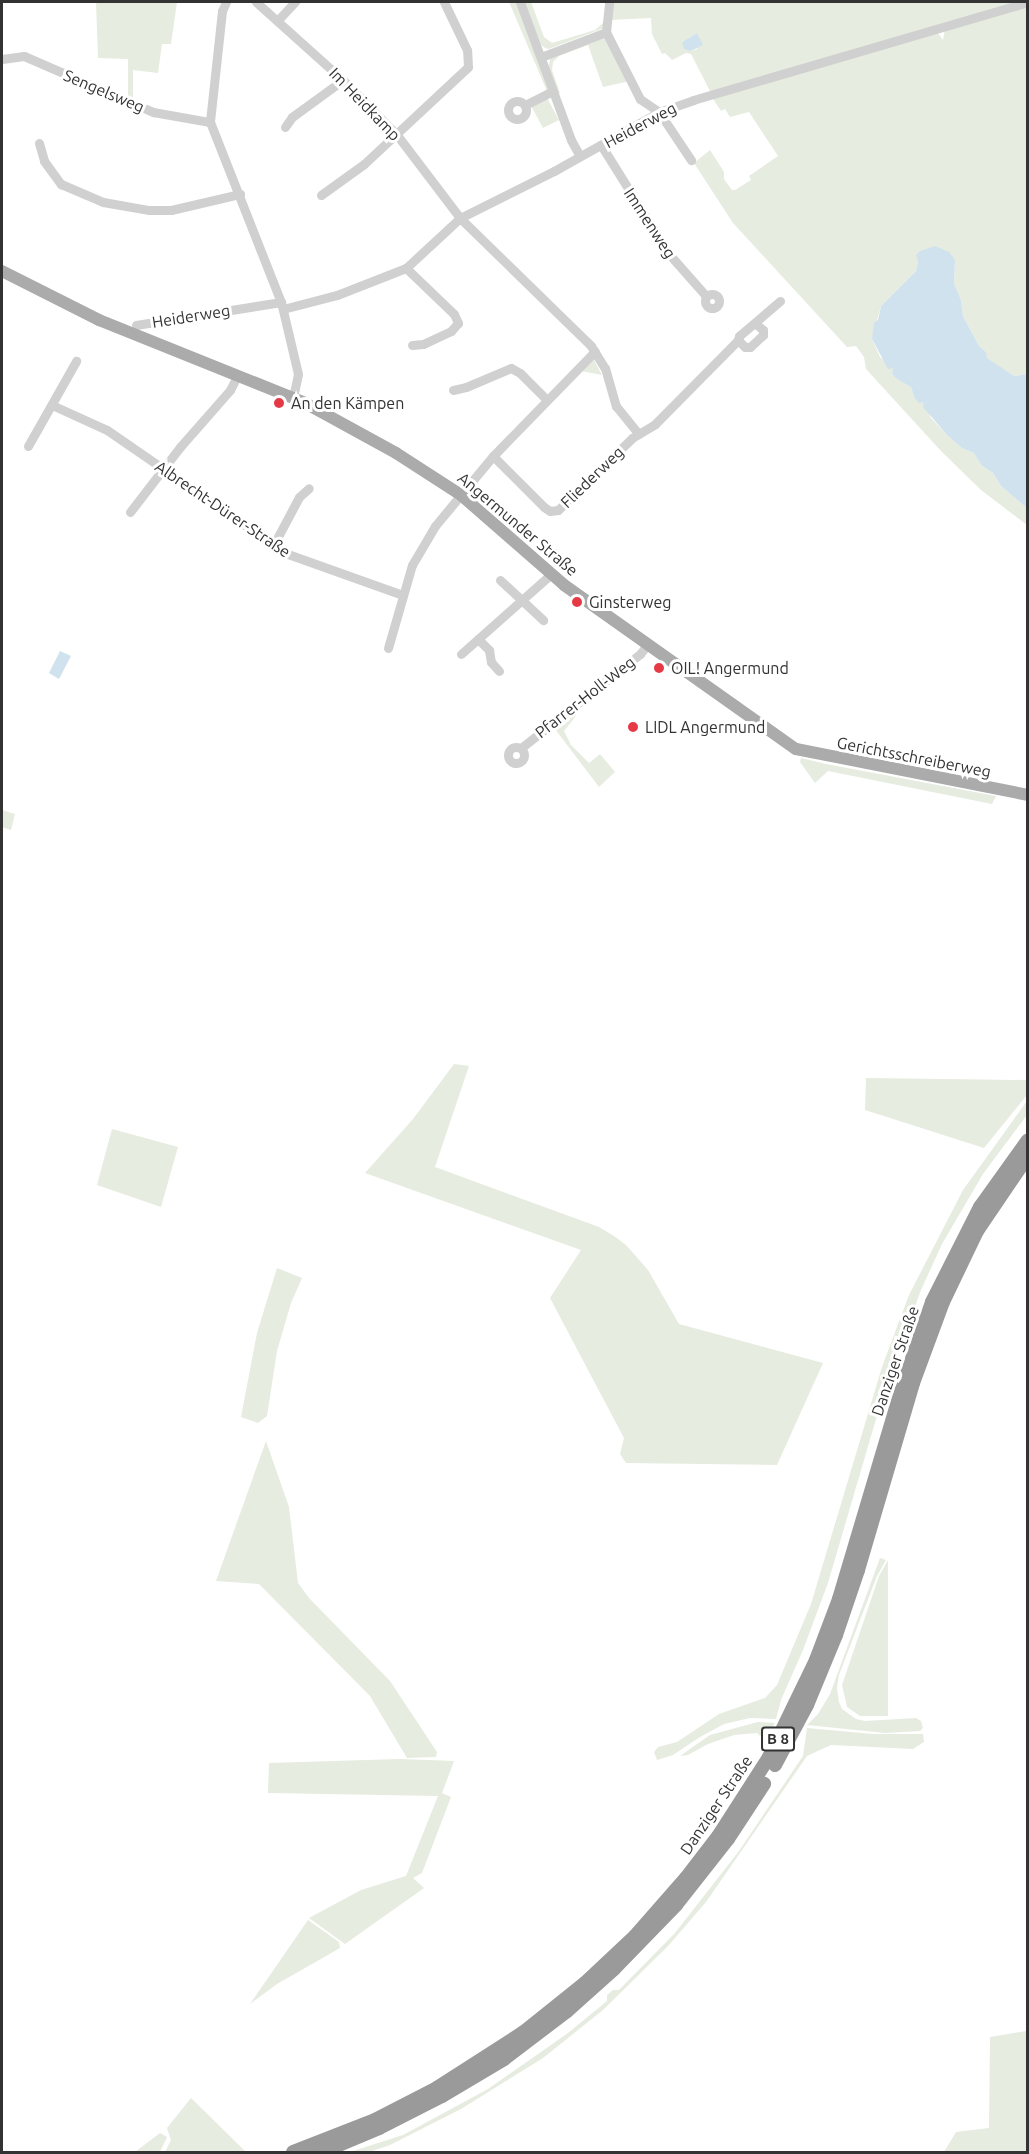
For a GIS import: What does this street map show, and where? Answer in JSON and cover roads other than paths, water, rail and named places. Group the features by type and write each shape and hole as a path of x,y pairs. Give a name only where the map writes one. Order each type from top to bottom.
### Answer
{"highway":[{"name":"Danziger Straße","path":"293,2152 375,2120 437,2088 524,2032 585,1983 634,1936 686,1878 719,1835 768,1757 816,1660 842,1588 917,1340 948,1266 980,1207 1028,1140"},
{"name":"Danziger Straße","path":"322,2152 434,2101 529,2041 591,1991 639,1945 676,1905 728,1839 793,1733 823,1668 858,1570 913,1383 956,1271 990,1211 1028,1156"}],"main road":[{"name":"Angermunder Straße","path":"2,271 99,320 293,398 396,453 460,495 550,574 796,749"},
{"name":"Gerichtsschreiberweg","path":"796,749 1027,795"}],"street":[{"path":"226,2 222,11 210,122 282,305 298,374 293,398"},
{"name":"Im Heidkamp","path":"256,2 343,80 397,135 460,218"},
{"path":"278,20 295,2"},
{"path":"321,195 357,170 465,70 469,63 467,50 444,2"},
{"path":"520,2 580,156"},
{"path":"609,2 606,32 640,99 659,112 691,160"},
{"name":"Heiderweg","path":"136,325 337,295 406,268 460,218 601,146 659,112 1028,2"},
{"path":"541,57 606,32"},
{"name":"Sengelsweg","path":"2,59 24,56 153,112 210,122"},
{"path":"285,127 292,117 343,80"},
{"path":"525,105 553,91"},
{"path":"39,143 44,162 61,184 103,202 148,210 171,210 240,194"},
{"name":"Immenweg","path":"601,146 669,254 706,296"},
{"path":"388,648 403,594 423,544 493,456 595,351 460,218"},
{"path":"406,268 454,315 458,323 451,331 423,344 412,345"},
{"name":"Fliederweg","path":"493,456 544,507 550,511 558,510 639,434 655,424 738,340 739,336 756,324 780,301"},
{"path":"738,340 745,347 750,347 763,335 763,330 756,324"},
{"name":"Fliederweg","path":"595,351 605,368 616,406 639,434"},
{"path":"28,446 76,361"},
{"path":"453,390 466,387 511,368 520,373 547,400"},
{"path":"130,512 230,390 237,376"},
{"name":"Albrecht-Dürer-Straße","path":"52,405 107,430 273,546 298,559 403,594"},
{"path":"273,546 299,497 309,488"},
{"path":"460,654 550,574"},
{"path":"500,580 543,620"},
{"path":"478,639 489,650 491,662 499,671"},
{"name":"Pfarrer-Holl-Weg","path":"521,748 640,654 647,645"}],"water":[{"path":"697,33 703,45 691,51 684,49 682,42"},
{"path":"935,246 949,252 955,260 954,283 961,300 963,316 979,346 986,352 987,358 1014,376 1027,374 1027,508 1001,486 993,473 981,465 974,453 962,448 947,435 923,407 924,402 919,403 914,397 911,387 892,374 893,368 888,369 872,339 874,323 878,320 881,306 916,271 918,261 916,255 920,251"},
{"path":"60,651 71,656 59,679 49,673"}],"place":[{"name":"An den Kämpen","path":"279,403"},
{"name":"Ginsterweg","path":"577,602"},
{"name":"OIL! Angermund","path":"659,668"},
{"name":"LIDL Angermund","path":"633,727"}]}
